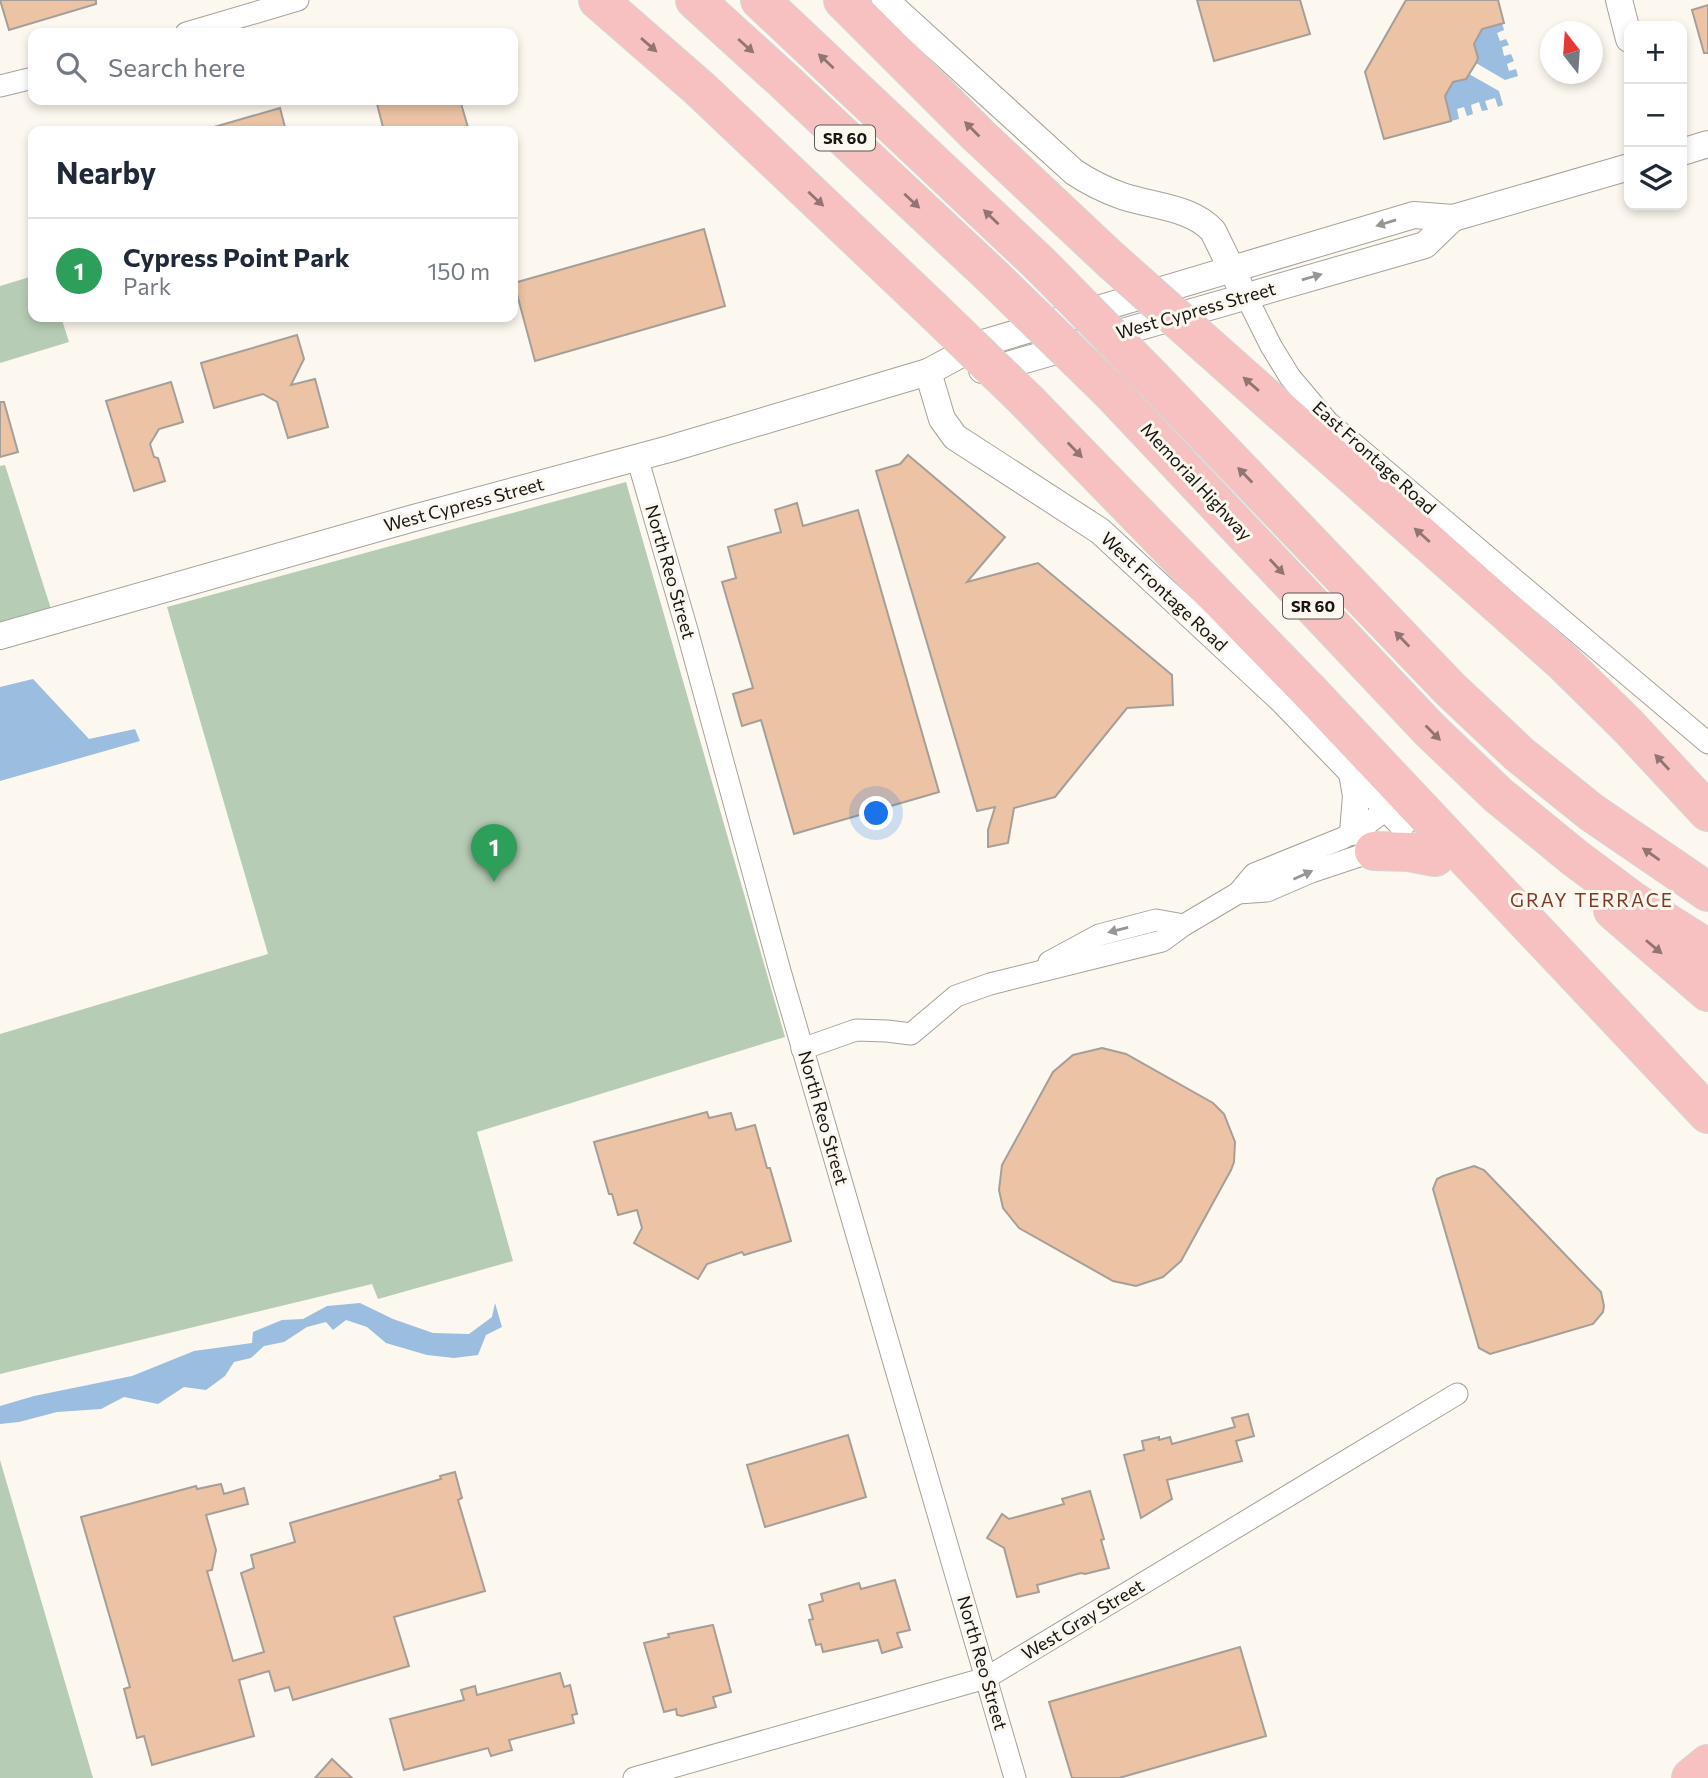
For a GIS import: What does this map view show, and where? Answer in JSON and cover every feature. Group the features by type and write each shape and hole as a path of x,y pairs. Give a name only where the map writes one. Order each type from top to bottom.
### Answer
{"highway":[{"path":"598,0 699,88 1027,401 1309,691 1708,1114"},
{"name":"Memorial Highway","path":"695,0 993,277 1112,393 1430,730 1519,813 1634,902 1708,948"},
{"name":"SR 60","path":"760,0 1041,264 1450,689 1519,754 1591,812 1708,892"},
{"path":"843,0 978,135 1111,260 1562,661 1628,726 1708,813"},
{"path":"1519,813 1583,882 1632,929 1708,992"},
{"path":"1394,817 1708,1143"},
{"path":"1363,842 1435,857"},
{"path":"1690,1778 1708,1764"}],"street":[{"path":"203,28 298,0"},
{"name":"East Frontage Road","path":"885,0 1074,172 1093,184 1122,196 1184,213 1206,223 1213,231 1290,377 1328,422 1708,743"},
{"path":"1619,0 1624,21"},
{"path":"0,86 28,79"},
{"path":"1687,150 1708,144"},
{"name":"West Cypress Street","path":"0,636 637,457 928,372 979,344 1414,215 1453,218 1624,168"},
{"name":"West Cypress Street","path":"928,372 990,370 1425,245 1453,218"},
{"name":"West Frontage Road","path":"928,372 942,419 955,437 1100,531 1282,700 1394,817"},
{"name":"North Reo Street","path":"637,457 803,1049 1014,1778"},
{"path":"1352,773 1363,842"},
{"path":"803,1049 856,1030 911,1034 956,996 990,984 1020,978 1099,934 1156,920 1184,925 1238,893 1267,891 1311,872 1363,842 1394,817"},
{"name":"West Gray Street","path":"634,1778 986,1678 1457,1394"}],"green space":[{"path":"28,278 28,322 63,322 69,342 0,363 0,286"},
{"path":"5,465 51,609 0,623 0,466"},
{"path":"626,482 785,1037 477,1132 513,1261 378,1299 372,1284 0,1374 0,1034 268,954 167,607"},
{"path":"0,1460 93,1778 0,1778"}],"water":[{"path":"1502,23 1504,30 1497,33 1500,41 1506,39 1509,45 1502,47 1504,56 1511,54 1514,61 1507,64 1509,71 1516,69 1518,76 1505,80 1476,63 1478,58 1474,44 1482,29"},
{"path":"1469,74 1499,91 1503,105 1498,107 1495,98 1485,101 1488,110 1482,111 1479,102 1471,105 1473,114 1467,116 1464,107 1457,109 1459,119 1451,121 1445,96 1453,82 1465,79"},
{"path":"33,679 89,739 135,729 140,741 0,781 0,687"},
{"path":"360,1303 393,1319 433,1333 469,1334 492,1317 495,1303 502,1327 486,1335 478,1355 454,1358 427,1355 386,1343 367,1327 346,1320 333,1330 326,1322 307,1327 284,1342 264,1346 251,1358 234,1362 225,1376 206,1390 184,1387 158,1404 124,1397 101,1409 57,1412 0,1424 0,1406 34,1396 132,1376 194,1351 252,1343 253,1332 282,1320 303,1319 327,1306"}],"building":[{"path":"0,0 96,0 96,4 9,30"},
{"path":"1197,0 1300,0 1310,34 1214,61"},
{"path":"1406,0 1498,0 1504,23 1482,29 1474,44 1478,58 1476,63 1466,79 1453,82 1445,96 1451,121 1384,139 1365,72"},
{"path":"1708,5 1708,53 1704,53 1692,10"},
{"path":"377,105 461,105 468,126 383,126"},
{"path":"280,108 285,126 217,126"},
{"path":"704,229 725,306 535,361 518,298 518,282"},
{"path":"297,335 304,359 291,385 315,379 328,427 288,438 277,402 263,394 214,408 201,363"},
{"path":"171,382 183,422 159,429 150,444 154,457 158,458 165,481 134,491 106,401"},
{"path":"0,402 4,402 18,452 0,457"},
{"path":"908,455 1005,537 967,582 1038,563 1172,675 1173,705 1127,708 1055,797 1014,808 1008,843 988,847 988,830 995,807 977,811 876,471 900,464"},
{"path":"797,503 803,526 858,510 939,792 794,834 761,720 742,726 733,694 753,688 722,582 736,578 728,547 781,532 775,510"},
{"path":"1102,1048 1126,1054 1213,1103 1224,1114 1235,1142 1231,1170 1181,1261 1163,1277 1136,1286 1113,1281 1019,1228 1003,1208 999,1190 1002,1165 1053,1072 1073,1055"},
{"path":"707,1112 709,1118 731,1113 736,1130 755,1125 791,1241 744,1255 742,1252 707,1264 698,1279 634,1243 642,1228 637,1210 618,1215 594,1142"},
{"path":"1474,1166 1484,1170 1601,1292 1603,1312 1593,1324 1490,1354 1479,1348 1433,1189 1437,1179"},
{"path":"1248,1414 1254,1436 1236,1441 1242,1461 1167,1480 1172,1499 1141,1518 1124,1455 1144,1450 1142,1441 1170,1437 1172,1444 1235,1427 1232,1418"},
{"path":"848,1435 866,1497 765,1527 747,1465"},
{"path":"455,1472 462,1498 458,1500 485,1591 394,1617 409,1666 293,1700 289,1687 275,1691 269,1671 239,1680 254,1736 152,1765 144,1736 137,1738 124,1689 130,1687 81,1517 196,1486 197,1489 221,1484 224,1494 244,1488 248,1504 206,1515 216,1550 212,1570 207,1571 233,1661 264,1652 241,1573 254,1568 251,1555 295,1542 290,1523 441,1479 440,1476"},
{"path":"1090,1491 1109,1568 1037,1585 1039,1592 1017,1597 1004,1548 987,1538 1002,1514 1009,1519 1064,1504 1062,1499"},
{"path":"895,1580 910,1630 897,1633 902,1647 882,1653 878,1640 823,1652 821,1644 816,1645 809,1620 813,1619 809,1605 823,1601 821,1594 859,1583 861,1589"},
{"path":"713,1625 731,1692 713,1697 716,1707 682,1716 677,1715 676,1709 664,1712 644,1643 669,1637 668,1634"},
{"path":"1240,1647 1266,1736 1119,1778 1072,1778 1049,1702"},
{"path":"560,1673 564,1687 570,1685 577,1714 572,1715 574,1723 509,1740 512,1750 491,1756 488,1748 404,1770 390,1719 464,1700 461,1690 475,1686 477,1695"},
{"path":"332,1759 352,1778 315,1778"}],"place":[{"name":"Cypress Point Park","path":"494,882"}],"district":[{"name":"GRAY TERRACE","path":"1592,900"}]}
